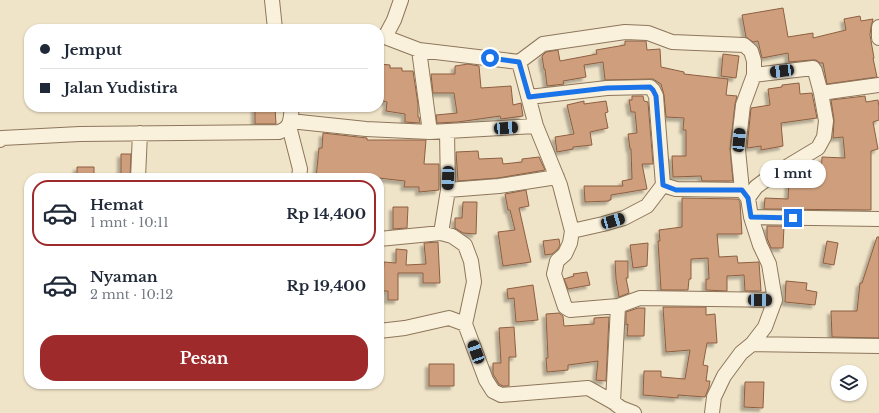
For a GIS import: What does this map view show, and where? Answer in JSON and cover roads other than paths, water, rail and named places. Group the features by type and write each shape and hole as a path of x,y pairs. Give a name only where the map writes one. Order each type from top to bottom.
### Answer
{"street":[{"path":"272,0 274,24"},
{"path":"384,34 394,20 401,0"},
{"path":"879,27 879,38"},
{"path":"384,38 418,50 519,62 543,44 625,32 648,33 672,42 744,45 751,51 754,62 754,75 743,105 738,150 745,194 760,245 769,264 775,300 765,327 752,344 741,353 724,376 714,397 712,413"},
{"path":"418,50 430,132"},
{"path":"519,62 536,126 557,177 572,231 570,243 565,254 557,261 554,274 565,307 570,310 618,306 640,298 775,300"},
{"path":"663,185 676,190 745,194 768,178 818,148 824,137 826,121 816,71 813,68 754,75"},
{"path":"821,92 879,85"},
{"path":"529,97 607,88 650,87 656,96 663,185 647,206 624,218 572,231"},
{"path":"290,118 366,129 430,132 536,126"},
{"path":"0,140 2,138 15,137 140,133 278,132 285,130 290,118"},
{"path":"290,118 300,173"},
{"path":"441,234 448,190 447,132"},
{"path":"138,173 140,133"},
{"path":"448,190 499,186 557,177"},
{"path":"751,217 879,219"},
{"path":"384,239 441,234 452,236 465,245 471,261 474,282 466,324 486,380 493,391 501,395 588,388 621,408 634,413"},
{"path":"613,402 618,306"},
{"path":"384,330 405,328 449,318 466,324"},
{"path":"752,344 879,346"}]}
